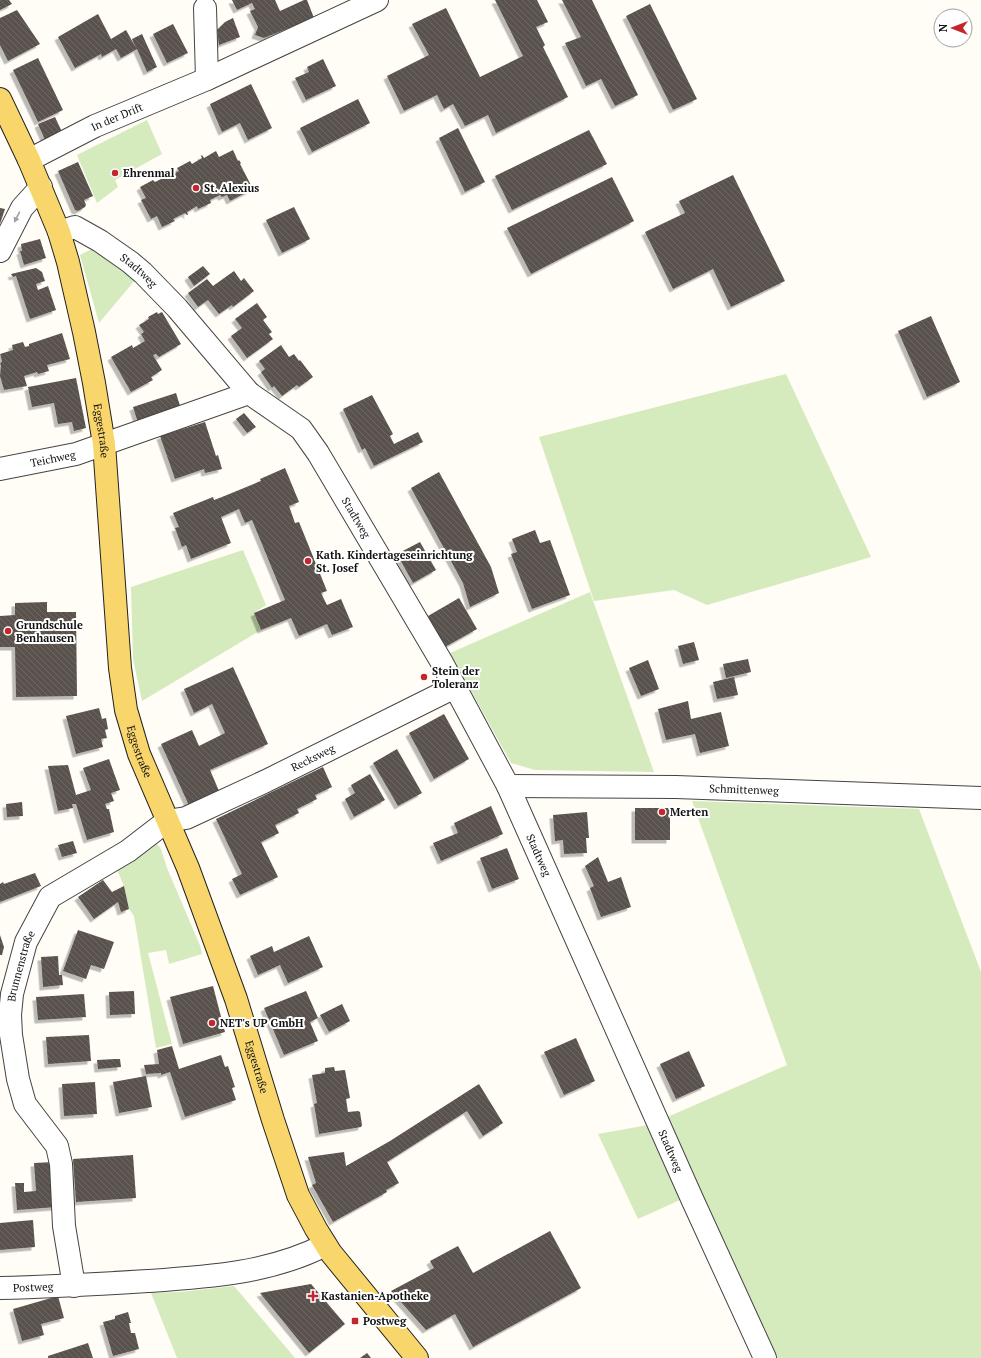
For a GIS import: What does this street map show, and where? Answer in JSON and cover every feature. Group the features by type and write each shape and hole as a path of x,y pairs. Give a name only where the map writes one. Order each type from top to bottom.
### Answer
{"main road":[{"name":"Eggestraße","path":"0,99 41,187 59,232 68,262 84,332 104,444 120,668 126,710 139,754 188,868 236,999 273,1120 298,1195 325,1245 347,1274 417,1358"}],"street":[{"name":"In der Drift","path":"29,160 95,126 207,79 377,0"},
{"path":"205,8 207,79"},
{"path":"0,251 22,208 41,187"},
{"name":"Stadtweg","path":"59,232 75,227 100,241 143,273 177,308 249,393 301,429 318,453 437,654 508,786 693,1201 765,1358"},
{"path":"104,444 249,393"},
{"name":"Teichweg","path":"0,469 76,454 104,444"},
{"name":"Recksweg","path":"168,821 186,818 266,781 455,687"},
{"name":"Schmittenweg","path":"508,786 676,787 981,798"},
{"name":"Brunnenstraße","path":"74,1286 64,1226 61,1164 57,1146 25,1104 10,1035 12,994 26,942 50,897 128,851 168,821"},
{"name":"Postweg","path":"0,1288 74,1286 207,1277 276,1265 310,1253 325,1245"}],"green space":[{"path":"147,120 162,154 115,180 118,187 97,203 77,155"},
{"path":"92,249 136,279 99,323 80,255"},
{"path":"786,374 871,557 707,605 674,590 594,601 539,437"},
{"path":"243,550 266,605 254,613 261,630 142,701 133,659 131,587"},
{"path":"590,592 654,772 535,770 511,763 450,653"},
{"path":"692,801 919,809 981,972 981,1358 777,1358 665,1118 787,1065"},
{"path":"151,842 157,844 161,849 167,868 201,948 202,954 169,964 166,950 148,953 172,1044 156,1048 134,916 129,909 124,886 115,865"},
{"path":"648,1125 680,1200 638,1219 598,1134"},
{"path":"234,1286 295,1358 177,1358 151,1293 180,1292"}],"building":[{"path":"0,0 9,0 12,4 0,10"},
{"path":"232,0 275,0 280,11 307,0 314,18 264,38 255,35 258,27 250,11 255,9 252,3 237,10"},
{"path":"495,0 537,0 548,22 536,27 545,45 543,47 568,97 496,133 488,115 465,126 453,104 444,109 437,95 404,111 387,76 429,55 412,24 446,8 480,77 523,56"},
{"path":"562,0 592,0 638,95 615,106 601,79 586,86 565,43 581,37"},
{"path":"650,4 697,99 673,110 626,16"},
{"path":"17,10 40,44 8,61 0,45 0,18"},
{"path":"98,14 111,39 126,30 136,48 132,39 142,34 157,67 147,72 137,49 121,58 116,49 102,57 101,54 75,68 58,37"},
{"path":"233,18 240,37 219,45 217,30 225,22"},
{"path":"173,24 188,53 167,63 153,34"},
{"path":"38,58 63,110 38,122 13,70"},
{"path":"323,59 336,86 306,100 295,78 309,72 307,67"},
{"path":"251,84 272,128 248,140 240,123 222,132 210,104"},
{"path":"358,99 370,123 312,152 300,128"},
{"path":"55,117 62,132 45,140 38,124"},
{"path":"458,128 485,182 465,192 439,138"},
{"path":"589,130 607,164 512,210 495,176"},
{"name":"St. Alexius","path":"233,150 253,189 230,201 227,195 222,197 220,195 210,200 211,203 198,209 197,206 187,212 188,215 185,213 173,219 175,221 162,227 157,216 151,219 141,200 146,198 140,187 153,180 155,182 167,176 165,174 167,173 168,176 179,171 177,168 190,161 192,164 202,158 202,155 204,158 216,151 219,157"},
{"path":"78,162 93,196 84,200 86,205 85,207 78,211 75,210 58,171"},
{"path":"733,175 785,281 731,307 713,269 673,289 645,232 685,213 679,201"},
{"path":"612,177 634,221 531,274 507,228"},
{"path":"294,207 310,239 282,253 266,220"},
{"path":"0,208 5,209 0,224"},
{"path":"40,239 46,258 24,265 20,251 22,251 21,244"},
{"path":"203,266 210,274 194,286 188,277"},
{"path":"36,268 42,272 45,281 36,284 38,290 48,286 56,310 30,319 16,276 13,277 11,274"},
{"path":"234,271 241,281 244,278 254,291 233,307 232,305 219,314 208,300 198,307 188,293 207,279 213,286"},
{"path":"257,303 267,317 263,320 272,332 269,334 273,339 247,358 231,336 242,328 235,319"},
{"path":"157,312 158,314 162,312 181,344 159,357 156,354 153,355 162,370 151,377 153,380 131,392 111,357 132,345 133,348 145,341 141,334 144,332 139,325 149,319 148,317"},
{"path":"931,316 960,382 927,397 898,331"},
{"path":"62,333 70,359 47,365 49,371 38,374 37,372 24,376 27,386 4,390 0,376 0,364 2,361 0,354 13,350 12,345 23,342 25,347 29,346 29,344"},
{"path":"281,345 289,357 294,354 299,361 300,360 313,377 299,387 297,385 282,396 274,386 272,388 261,372 265,369 259,361"},
{"path":"76,378 86,428 74,431 72,422 58,424 54,403 32,407 28,387"},
{"path":"176,393 182,412 139,426 133,407"},
{"path":"372,395 393,434 390,436 394,444 418,432 423,442 374,466 365,448 362,450 343,409"},
{"path":"244,413 256,427 247,433 236,419"},
{"path":"205,422 216,456 218,455 222,469 205,473 204,469 175,479 160,436"},
{"path":"285,468 299,502 289,506 295,523 299,522 327,591 321,593 327,605 341,599 353,627 332,635 327,624 299,636 291,618 261,630 254,613 285,600 252,520 245,523 239,509 221,517 231,543 191,559 186,545 182,547 175,528 179,527 173,513 213,497 214,500 222,497 261,481 260,479"},
{"path":"439,472 491,567 499,593 470,607 463,583 411,488"},
{"path":"535,530 540,543 550,540 570,595 532,609 511,554 517,552 512,539"},
{"path":"420,542 436,570 413,583 397,554"},
{"path":"459,598 477,629 445,647 428,616"},
{"path":"47,602 47,612 76,612 77,696 16,697 15,647 0,647 0,616 15,615 15,603"},
{"path":"694,642 699,660 683,664 678,646"},
{"path":"748,659 751,672 726,678 723,664"},
{"path":"648,660 659,689 641,696 629,668"},
{"path":"233,667 268,744 210,770 222,798 192,812 161,744 192,730 199,746 225,733 212,704 194,713 184,689"},
{"path":"734,677 738,695 717,699 713,682"},
{"path":"688,701 691,719 721,712 729,746 700,753 695,734 666,740 658,709"},
{"path":"99,708 102,719 106,718 108,729 105,730 107,738 101,739 103,747 76,754 66,716"},
{"path":"444,714 469,759 434,779 409,733"},
{"path":"397,749 422,793 398,806 373,763"},
{"path":"109,759 120,790 111,793 114,801 105,804 107,809 109,809 114,832 87,840 76,804 72,804 73,808 58,811 48,766 68,765 76,795 91,790 83,768"},
{"path":"323,767 332,787 315,795 317,799 297,809 299,813 275,825 279,833 261,842 278,877 240,895 232,879 242,874 216,819"},
{"path":"370,774 385,800 354,817 345,799 355,793 351,785"},
{"path":"22,802 23,816 7,817 6,804"},
{"path":"491,806 503,834 441,861 433,843 458,833 454,823"},
{"path":"635,808 670,808 670,840 635,840"},
{"path":"587,812 589,838 586,838 587,853 564,854 563,840 555,841 553,815"},
{"path":"73,841 77,853 62,857 58,845"},
{"path":"507,848 519,879 492,889 480,858"},
{"path":"598,857 608,882 621,877 631,907 601,917 590,888 594,886 585,866"},
{"path":"35,873 41,886 0,902 0,884"},
{"path":"103,880 112,892 124,886 129,909 121,912 118,902 94,919 78,897"},
{"path":"78,930 114,942 104,969 91,965 86,979 63,971"},
{"path":"0,935 4,947 2,955 0,955"},
{"path":"309,936 323,967 288,983 280,965 258,975 250,956 272,946 274,952"},
{"path":"58,956 59,975 62,975 63,985 43,987 41,957"},
{"path":"213,986 225,1032 183,1044 170,997"},
{"path":"134,991 135,1014 110,1015 109,992"},
{"path":"306,991 318,1018 310,1022 318,1041 284,1055 264,1008"},
{"path":"84,994 86,1017 38,1020 36,997"},
{"path":"342,1004 350,1021 329,1032 320,1015"},
{"path":"89,1035 91,1061 48,1064 46,1037"},
{"path":"576,1038 595,1081 564,1095 544,1052"},
{"path":"172,1046 179,1069 221,1055 225,1067 228,1066 235,1087 232,1088 236,1100 185,1117 170,1072 161,1075 161,1073 146,1074 144,1065 159,1064 157,1050"},
{"path":"689,1051 705,1086 676,1099 660,1064"},
{"path":"120,1059 121,1067 98,1069 97,1060"},
{"path":"334,1067 335,1071 345,1070 350,1098 346,1099 348,1112 360,1112 362,1125 361,1127 319,1134 314,1104 317,1103 312,1075 325,1073 325,1068"},
{"path":"146,1076 152,1107 119,1113 113,1082"},
{"path":"95,1082 97,1114 64,1116 62,1084"},
{"path":"479,1084 503,1123 483,1136 467,1111 387,1162 399,1183 386,1190 387,1192 333,1222 312,1185 316,1183 308,1157 344,1152 346,1166 390,1141"},
{"path":"133,1155 136,1198 76,1202 73,1159"},
{"path":"54,1162 56,1207 17,1210 15,1183 24,1183 24,1192 36,1191 34,1163"},
{"path":"33,1220 35,1247 0,1250 0,1223"},
{"path":"550,1231 581,1288 473,1347 455,1314 426,1330 391,1291 434,1268 430,1261 458,1246 473,1273"},
{"path":"311,1284 345,1324 309,1353 260,1293"},
{"path":"58,1296 64,1318 41,1324 44,1335 22,1341 13,1309"},
{"path":"128,1312 131,1323 129,1323 131,1333 135,1333 139,1349 113,1356 103,1322 115,1319 115,1316"},
{"path":"88,1343 93,1358 48,1358 48,1356"},
{"path":"367,1353 371,1358 360,1358"}],"place":[{"name":"Ehrenmal","path":"115,173"},
{"name":"St. Alexius","path":"196,188"},
{"name":"Kath. Kindertageseinrichtung St. Josef","path":"308,561"},
{"name":"Grundschule Benhausen","path":"8,631"},
{"name":"Stein der Toleranz","path":"424,677"},
{"name":"Merten","path":"662,812"},
{"name":"NET's UP GmbH","path":"212,1023"},
{"name":"Kastanien-Apotheke","path":"313,1296"},
{"name":"Postweg","path":"355,1321"}]}
